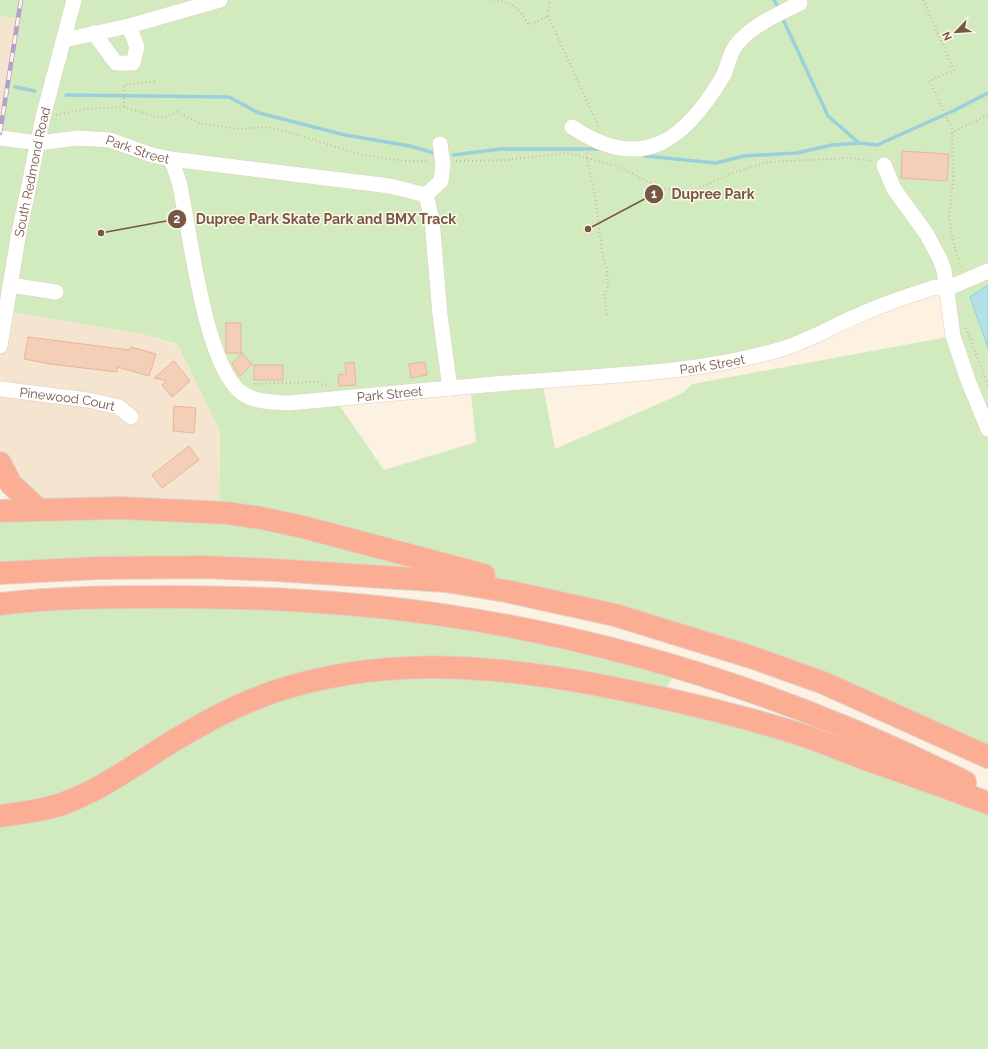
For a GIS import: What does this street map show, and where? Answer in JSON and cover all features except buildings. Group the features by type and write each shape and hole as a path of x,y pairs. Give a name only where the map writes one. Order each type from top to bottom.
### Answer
{"highway":[{"path":"0,463 12,484 39,510"},
{"path":"0,511 164,509 227,513 262,518 303,527 491,577 566,603 690,637 817,680 988,757"},
{"path":"5,572 204,567 275,570 446,581 566,603"},
{"path":"4,603 136,597 268,599 448,615 512,627 612,649 744,688 857,732 920,760 988,793"},
{"path":"0,816 25,813 60,805 101,787 197,726 265,695 298,684 337,675 394,667 420,666 478,668 547,676 641,692 684,702 797,733 988,803"}],"street":[{"name":"South Redmond Road","path":"0,346 10,285 43,117 74,0"},
{"path":"64,40 129,26 220,0"},
{"path":"572,127 587,144 627,150 649,149 667,141 699,113 723,76 736,44 755,28 800,3"},
{"path":"94,33 116,63 133,63 137,47 129,26"},
{"name":"Park Street","path":"0,138 38,143 78,138 110,140 152,155 172,159 180,183 197,275 216,351 228,378 242,392 258,400 290,403 686,368 742,359 800,343 859,315 935,287 951,287 988,271"},
{"path":"426,195 441,181 443,161 440,144"},
{"path":"172,159 390,186 426,195"},
{"path":"884,165 894,189 926,233 940,258 951,287 953,336 969,383 988,429"},
{"path":"426,195 432,220 440,315 450,388"},
{"path":"10,285 56,292"},
{"name":"Pinewood Court","path":"0,389 88,400 119,407 131,417"}],"path":[{"path":"493,0 509,2 519,9 529,25 548,16"},
{"path":"550,0 548,16 598,125 587,144 587,157 595,196 602,252 607,270 608,287 604,294 607,316"},
{"path":"923,0 954,70 928,81 952,128 953,182 949,216 954,243 963,274 951,287"},
{"path":"124,107 124,85 155,81"},
{"path":"43,117 84,109 124,107 161,118 177,112 202,124 240,129 265,127 289,132 362,155 405,161 507,160 567,153 618,166 660,188 691,192 730,174 768,162 850,158 875,161 884,165"},
{"path":"951,133 988,115"},
{"path":"964,322 988,385"},
{"path":"248,382 253,384 317,382 332,388"}],"shaded area":[{"path":"0,16 18,17 0,133"},
{"path":"6,311 146,335 177,345 220,431 219,513 39,510 0,463 0,348"}],"green space":[{"path":"0,0 988,0 988,757 751,657 446,581 0,573 0,511 219,513 220,431 177,344 146,335 6,311 0,346 0,133 18,18 0,16","holes":["946,289 953,336 692,384 683,393 555,449 542,380 778,350","470,386 476,442 384,470 335,399"]},
{"path":"0,604 357,606 680,668 660,696 988,803 988,1049 0,1049"}],"water":[{"path":"988,285 988,348 970,297"}],"waterway":[{"path":"774,0 779,10"},
{"path":"781,15 828,116 859,143 877,145 953,111 988,93"},
{"path":"15,87 35,91"},
{"path":"66,95 229,97 259,113 345,135 410,146 434,153"},
{"path":"645,156 716,163 744,156 797,153 832,145 859,143"},
{"path":"453,155 501,149 600,149"}],"railway":[{"path":"0,133 21,0"}],"place":[{"name":"Dupree Park","path":"588,229"},
{"name":"Dupree Park Skate Park and BMX Track","path":"101,233"}]}
